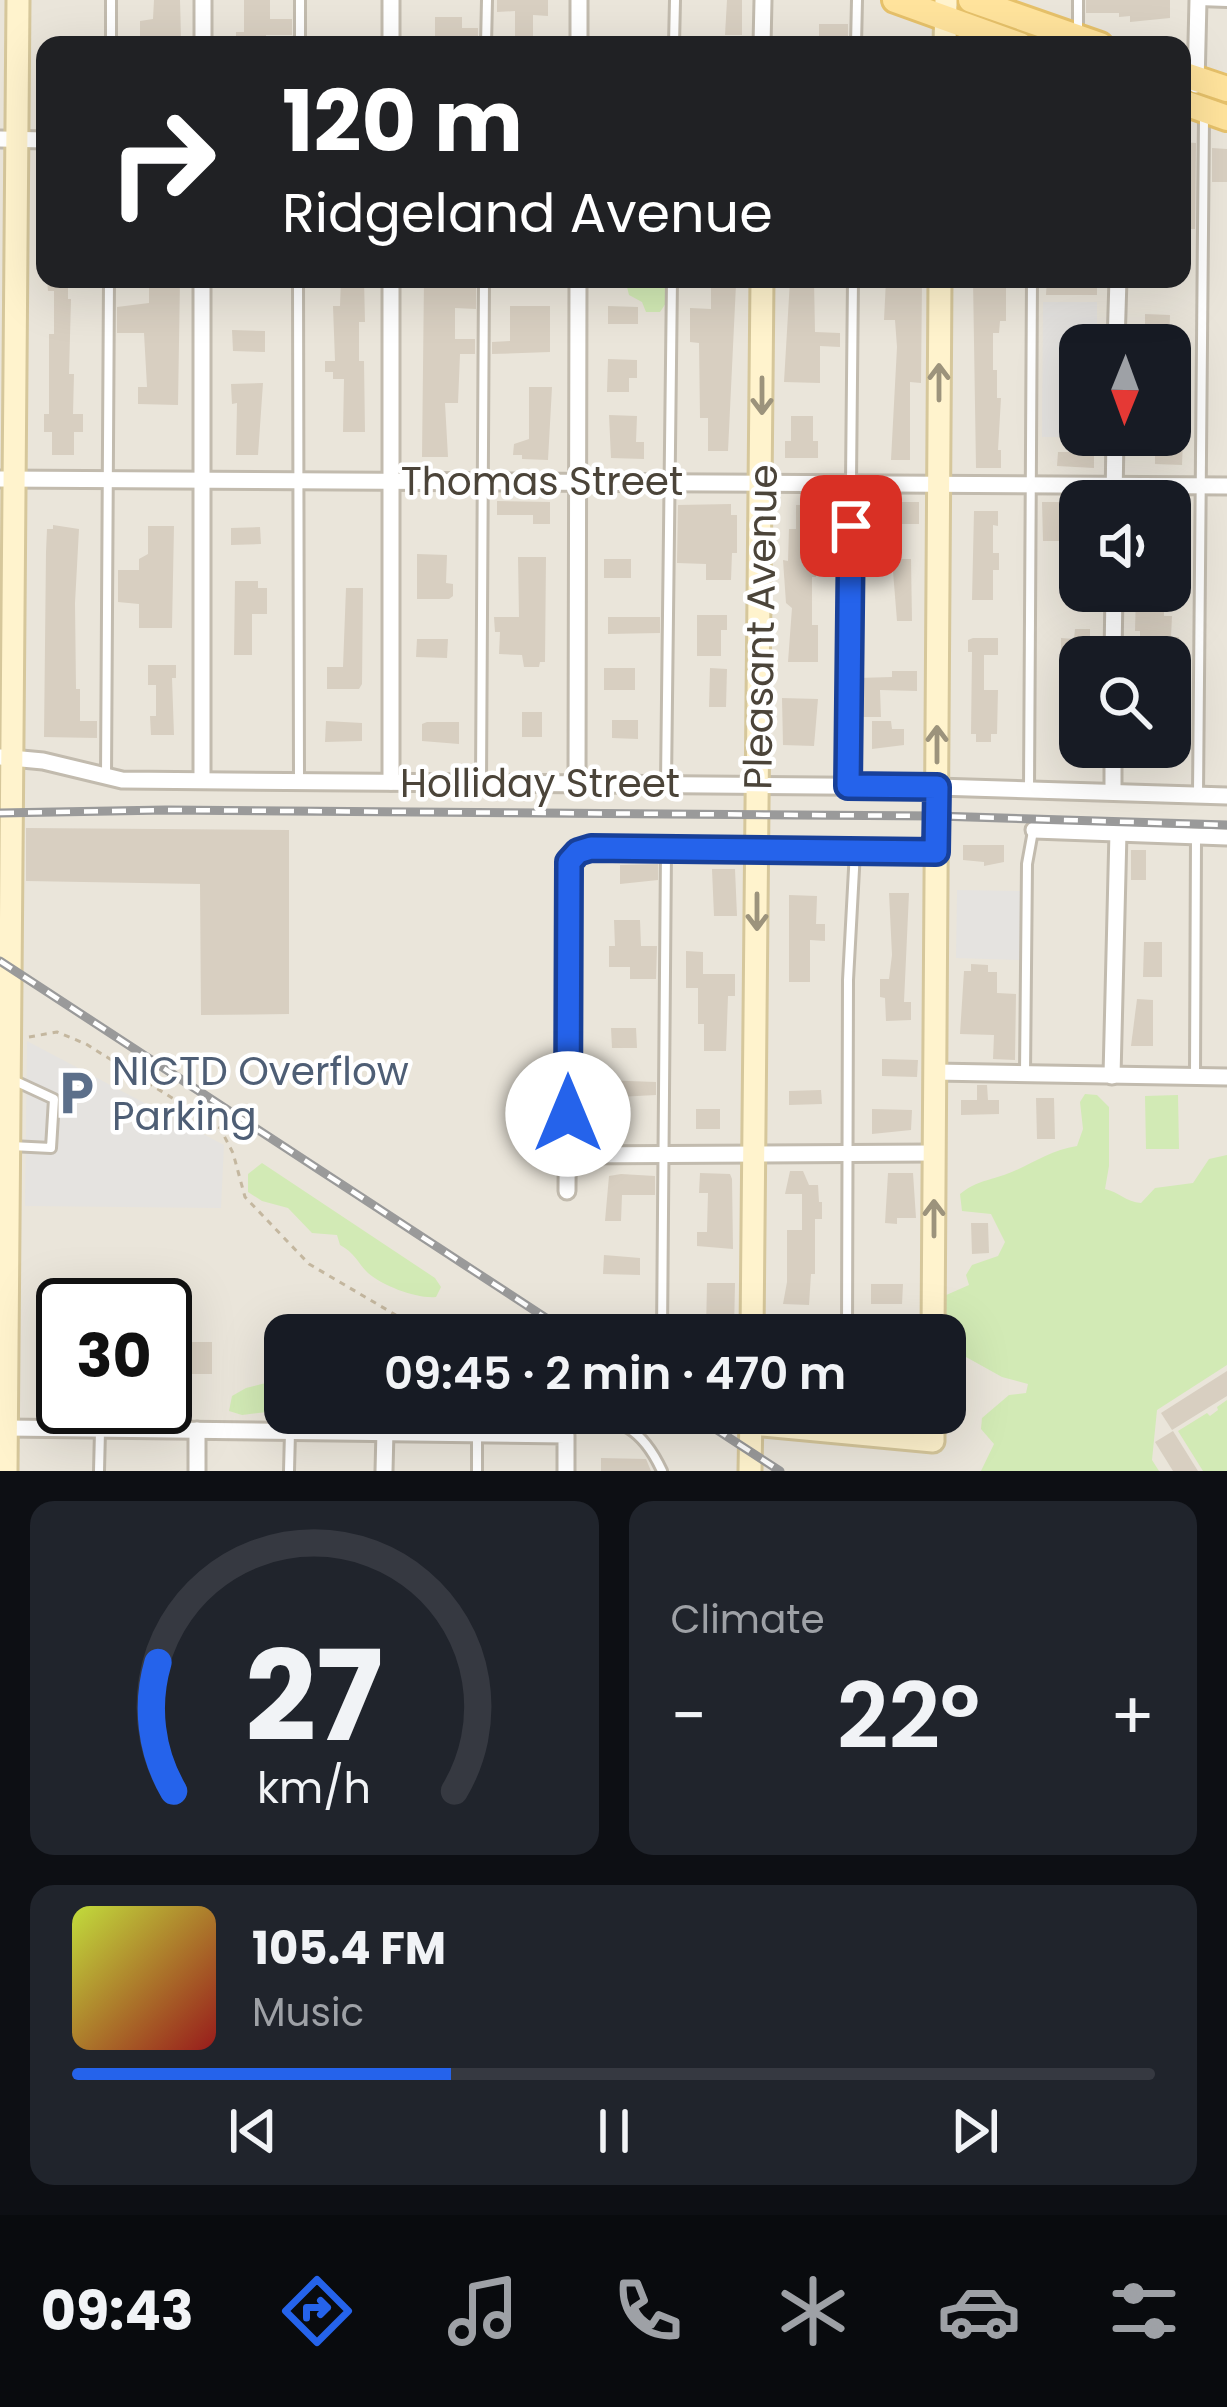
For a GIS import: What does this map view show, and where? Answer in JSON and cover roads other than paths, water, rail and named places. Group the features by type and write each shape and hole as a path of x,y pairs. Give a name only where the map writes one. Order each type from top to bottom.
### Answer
{"main road":[{"path":"895,0 946,9 1002,36"},
{"path":"970,0 1074,36"},
{"path":"1191,76 1227,89"}],"street":[{"path":"6,1471 8,139 18,0"},
{"path":"203,0 203,36"},
{"path":"391,0 391,36"},
{"path":"579,36 580,0"},
{"path":"763,0 763,36"},
{"path":"1191,66 1198,0"},
{"path":"1191,79 1200,108"},
{"path":"202,288 202,780"},
{"path":"391,288 391,782"},
{"path":"577,783 578,288"},
{"name":"Pleasant Avenue","path":"752,1314 762,288"},
{"path":"933,1314 940,288"},
{"path":"1117,324 1118,288"},
{"name":"Thomas Street","path":"6,479 1059,487"},
{"name":"Thomas Street","path":"1191,487 1227,486"},
{"name":"Holliday Street","path":"6,757 106,777 1029,788 1227,796"},
{"path":"1113,768 1113,791"},
{"path":"1034,830 1227,837"},
{"path":"1112,1076 1118,832"},
{"path":"567,1191 569,862 578,852 591,848 936,852"},
{"path":"935,1072 1227,1077"},
{"path":"567,1156 934,1154"},
{"path":"7,1428 36,1428"},
{"path":"192,1430 264,1431"},
{"path":"197,1430 197,1471"},
{"path":"385,1434 385,1471"},
{"path":"522,1434 566,1435 566,1471"},
{"path":"750,1471 751,1434"},
{"path":"900,1434 933,1441 933,1434"}],"lane":[{"path":"111,0 111,36"},
{"path":"300,0 300,36"},
{"path":"486,36 488,0"},
{"path":"674,36 675,0"},
{"path":"856,36 857,0"},
{"path":"1078,0 1088,36"},
{"path":"1198,0 1227,2"},
{"path":"1198,794 1200,108"},
{"path":"106,777 109,288"},
{"path":"298,288 299,781"},
{"path":"481,782 484,288"},
{"path":"666,783 672,288"},
{"path":"848,786 854,288"},
{"path":"1029,788 1032,288"},
{"path":"1025,1074 1027,864 1034,830"},
{"path":"1195,1076 1196,836"},
{"path":"662,1314 666,849"},
{"path":"847,1314 848,980 855,850"},
{"path":"9,1146 51,1148 54,1099 10,1079"},
{"path":"566,1435 576,1420 616,1421 650,1445 662,1471"},
{"path":"99,1471 100,1434"},
{"path":"289,1471 290,1434"},
{"path":"476,1471 477,1434"}],"railway":[{"path":"0,813 937,816 1227,825"},
{"path":"0,961 540,1314"},
{"path":"723,1434 780,1471"}],"place":[{"name":"NICTD Overflow Parking","path":"76,1093"}]}
